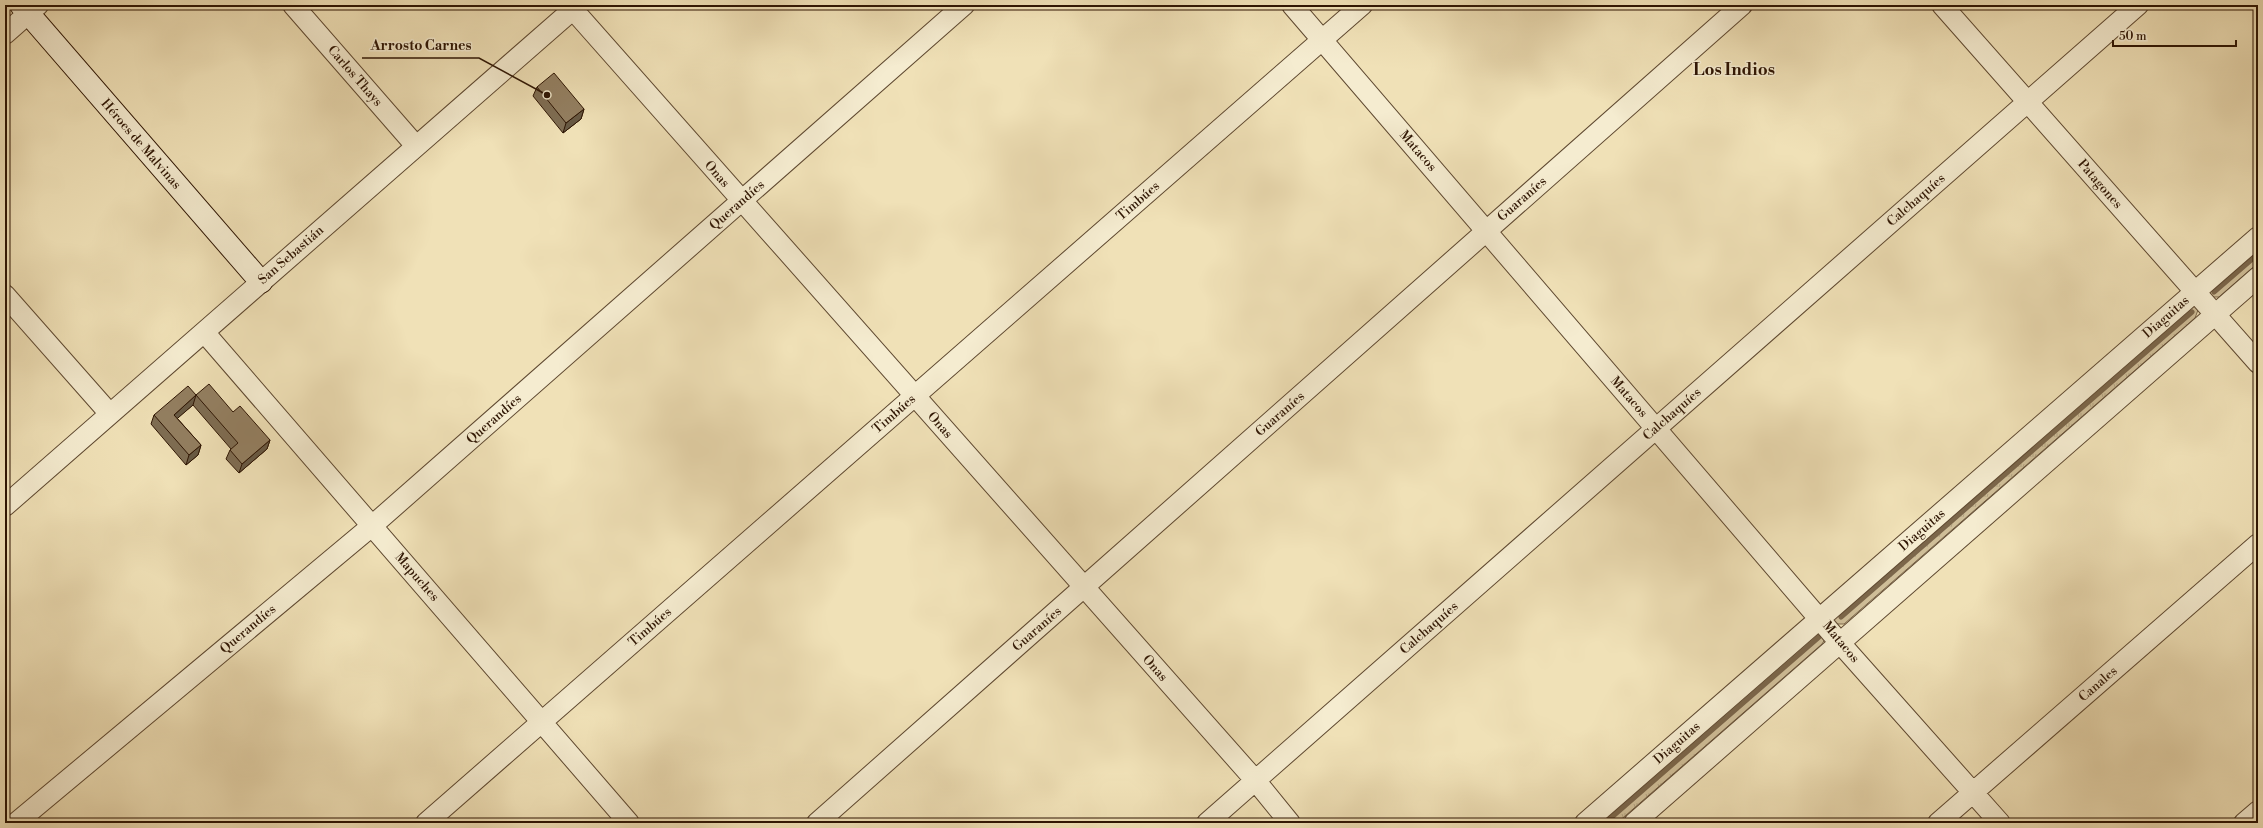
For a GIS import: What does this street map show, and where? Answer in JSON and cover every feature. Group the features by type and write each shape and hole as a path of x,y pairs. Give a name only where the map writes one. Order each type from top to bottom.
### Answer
{"street":[{"name":"Carlos Thays","path":"293,5 416,146"},
{"name":"Querandíes","path":"16,823 373,525 964,5"},
{"name":"Matacos","path":"1292,5 1840,642 2000,823"},
{"name":"Timbúes","path":"426,823 1362,5"},
{"name":"Guaraníes","path":"817,823 1742,5"},
{"name":"Patagones","path":"1942,5 2258,362"},
{"name":"Calchaquíes","path":"1207,823 2138,5"},
{"name":"San Sebastián","path":"5,506 573,7"},
{"name":"Onas","path":"573,7 741,201 1255,780 1290,823"},
{"path":"5,34 29,8"},
{"name":"Héroes de Malvinas","path":"29,8 261,282"},
{"name":"Diaguitas","path":"1585,823 2258,237"},
{"path":"1634,823 2258,277"},
{"path":"5,295 110,414"},
{"name":"Mapuches","path":"204,332 373,525 629,823"},
{"name":"Canales","path":"1938,823 2258,544"},
{"path":"2244,823 2258,811"}],"green space":[{"path":"2258,244 2258,263 2219,297 2212,297 2209,294 2210,285"},
{"path":"2193,305 2198,310 2195,318 1844,624 1837,624 1833,621 1834,612"},
{"path":"1816,630 1825,639 1822,644 1617,823 1592,823"}],"building":[{"path":"554,73 584,109 566,123 537,87"},
{"path":"209,384 233,412 240,406 270,440 242,464 230,450 238,443 196,395"},
{"path":"188,386 196,395 174,415 201,445 189,455 154,415"}],"waterway":[{"path":"2214,292 2258,254"},
{"path":"1841,617 2192,312"},
{"path":"1605,823 1819,637"}],"place":[{"name":"Arrosto Carnes","path":"547,95"}],"district":[{"name":"Los Indios","path":"1734,70"}]}
